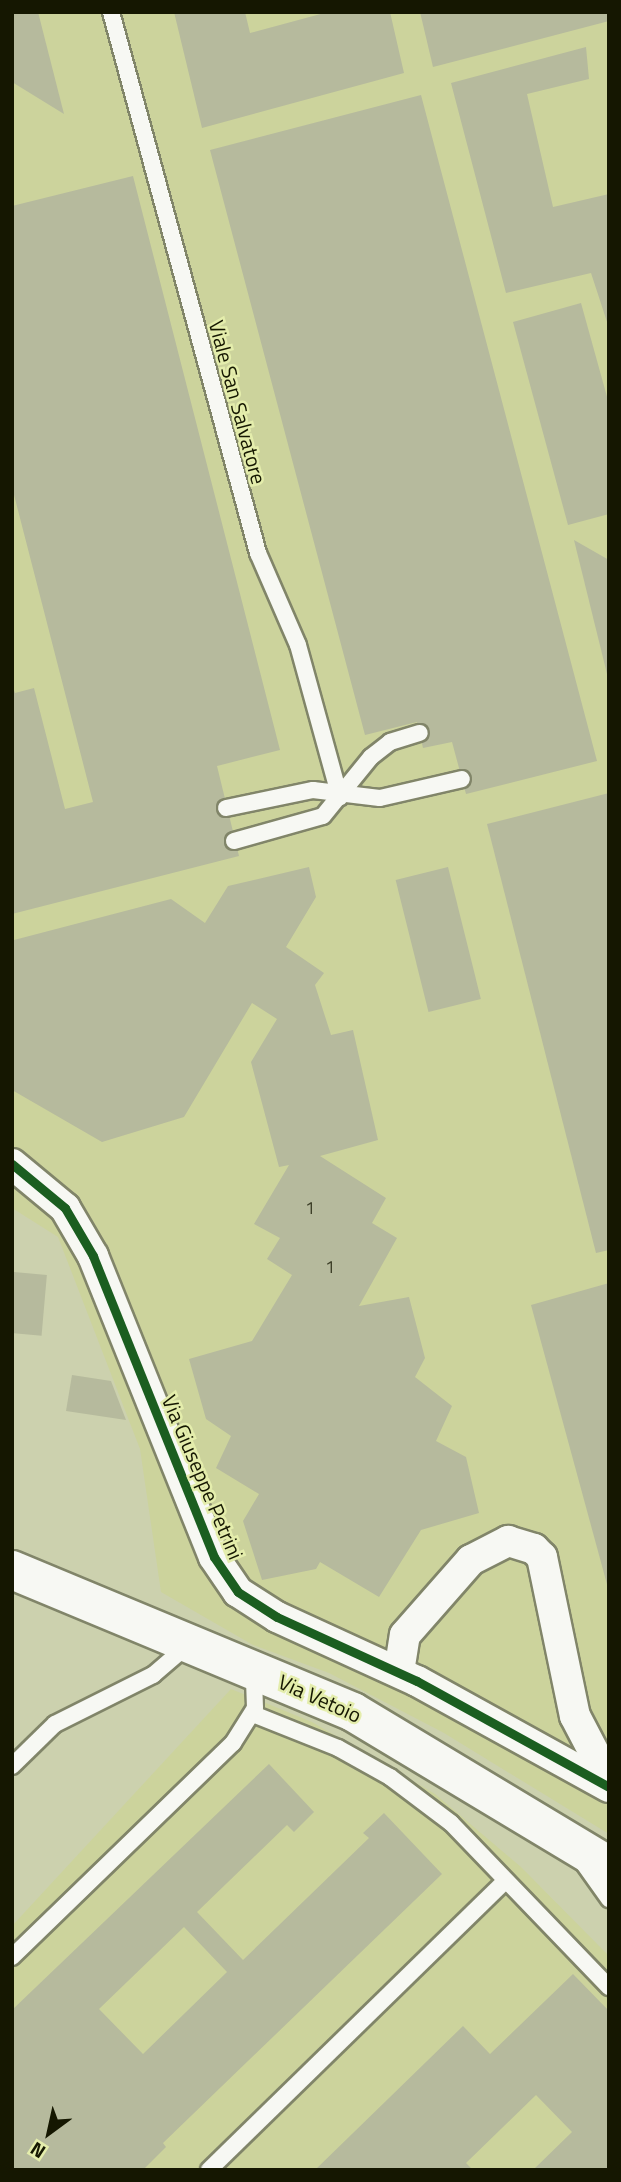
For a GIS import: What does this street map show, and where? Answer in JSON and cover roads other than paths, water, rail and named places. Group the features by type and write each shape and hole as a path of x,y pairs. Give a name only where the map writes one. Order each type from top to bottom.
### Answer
{"street":[{"name":"Via Giuseppe Petrini","path":"12,1164 65,1208 93,1256 214,1557 238,1592 276,1617 399,1672 609,1787"},
{"path":"399,1672 405,1635 471,1560 496,1544 520,1542 542,1558 579,1729 609,1781"},
{"name":"Via Vetoio","path":"12,1570 254,1669 401,1737 594,1858"},
{"path":"548,1754 565,1756 574,1751 579,1729"}],"lane":[{"name":"Viale San Salvatore","path":"111,12 258,553 298,645 340,797"},
{"path":"234,841 309,823 340,797 381,748 419,733"},
{"path":"226,808 306,790 340,797 380,798 462,779"},
{"path":"12,1766 55,1724 153,1675 190,1642"},
{"path":"12,1957 215,1764 253,1714 254,1669"},
{"path":"253,1714 338,1748 390,1777 451,1823 609,1987"},
{"path":"594,1858 585,1867 609,1899"},
{"path":"209,2170 505,1881"}]}
